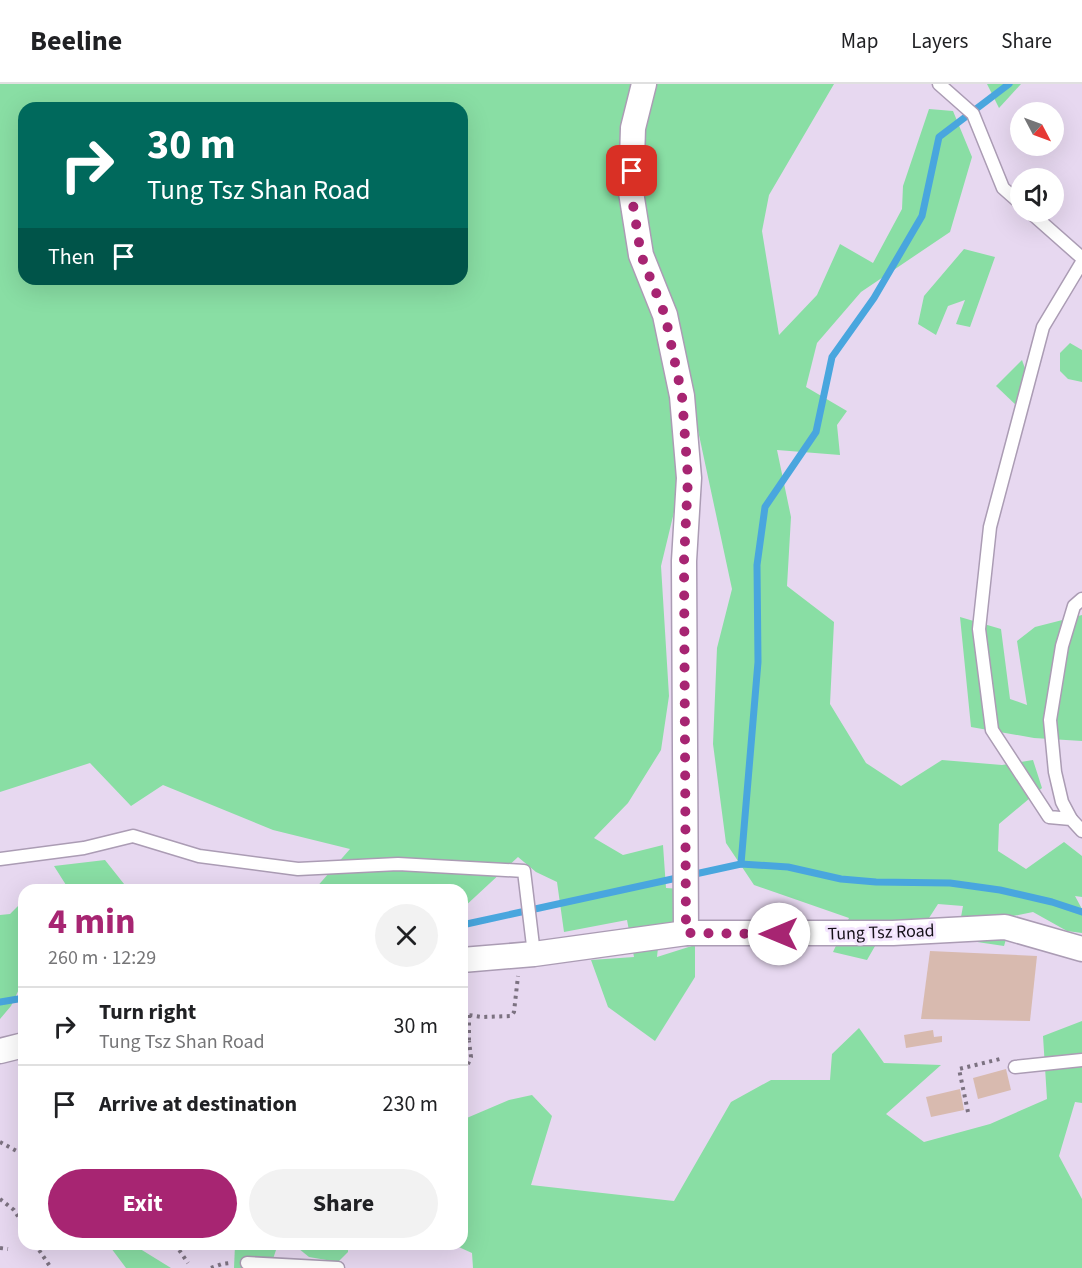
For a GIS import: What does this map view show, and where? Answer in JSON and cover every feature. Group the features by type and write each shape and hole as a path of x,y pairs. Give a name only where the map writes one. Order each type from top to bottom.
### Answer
{"street":[{"path":"644,84 633,128 631,192 641,255 665,315 682,396 688,478 684,561 686,933"},
{"name":"Tung Tsz Road","path":"468,959 686,933 882,933 1005,927 1082,949"},
{"path":"0,1051 18,1047"}],"lane":[{"path":"939,84 973,114 1004,188 1010,193"},
{"path":"1041,222 1082,260 1043,327 990,527 979,629 992,730 1049,817 1071,819"},
{"path":"1082,599 1074,606 1062,646 1050,720 1055,772 1062,802 1071,819 1082,831"},
{"path":"0,859 84,848 133,836 199,856 298,869 398,864 524,871 527,954"},
{"path":"1015,1067 1082,1060"},
{"path":"247,1263 338,1268"}],"path":[{"path":"468,1064 471,1057 469,1014 482,1017 513,1014 527,954"},
{"path":"968,1112 959,1069 1006,1058 1015,1067"},
{"path":"0,1142 18,1152"},
{"path":"0,1199 14,1210 18,1216"},
{"path":"0,1248 8,1249"},
{"path":"39,1250 51,1268"},
{"path":"179,1250 188,1263"}],"green space":[{"path":"0,84 834,84 769,195 762,231 779,335 817,295 840,244 873,263 902,209 903,186 929,109 953,111 972,157 950,232 861,292 817,343 806,387 847,411 837,425 840,455 777,450 791,517 787,586 834,622 830,704 866,763 901,786 942,760 1002,765 1033,760 1042,788 999,824 998,851 1026,869 1064,842 1082,856 1082,897 1075,896 1082,909 1082,933 1067,931 1033,912 1013,916 1004,946 957,939 963,906 938,904 913,943 890,920 867,960 833,952 849,918 754,885 726,843 713,744 717,648 732,589 696,421 661,566 669,696 661,750 628,803 594,838 623,855 663,845 666,888 695,890 699,909 660,929 657,957 695,945 695,977 655,1041 608,1007 591,960 634,957 627,920 564,932 557,882 536,872 518,857 468,903 468,884 319,884 350,849 273,830 163,785 131,806 90,763 0,792"},
{"path":"987,84 1021,84 999,108"},
{"path":"964,249 995,257 970,327 956,324 965,300 948,306 936,335 918,324 924,296"},
{"path":"1070,343 1082,350 1082,382 1068,379 1060,371 1060,353"},
{"path":"1022,360 1033,391 1018,407 996,386"},
{"path":"1082,615 1082,741 1034,738 971,727 960,617 1001,629 1010,699 1027,705 1017,641 1035,627"},
{"path":"105,860 124,884 65,884 54,866"},
{"path":"18,906 18,991 11,1006 0,1019 0,915 10,914"},
{"path":"1082,1021 1082,1103 1075,1102 1059,1156 1082,1199 1082,1268 473,1268 472,1253 465,1250 468,1250 468,1117 509,1100 532,1095 552,1116 531,1185 674,1201 731,1102 771,1080 830,1080 832,1054 859,1028 884,1063 941,1065 886,1114 924,1142 990,1124 1047,1099 1043,1036"},
{"path":"112,1250 142,1250 171,1268 126,1268"},
{"path":"235,1250 276,1250 270,1268 234,1268"},
{"path":"300,1250 348,1250 338,1262 309,1257"}],"building":[{"path":"930,951 1037,956 1030,1021 921,1019"},
{"path":"933,1030 934,1037 942,1036 942,1042 906,1048 904,1035"},
{"path":"1006,1069 1011,1090 978,1099 973,1078"},
{"path":"960,1089 964,1110 931,1117 926,1097"}],"waterway":[{"path":"741,864 758,662 757,565 765,507 816,432 832,357 874,298 922,216 939,137 1009,84"},
{"path":"468,924 741,864 788,867 841,879 950,883 1000,890 1052,902 1082,912"},
{"path":"0,1002 18,999"}],"route":[{"path":"632,171 631,192 641,255 665,315 682,396 688,478 684,561 686,933 779,934"}]}
